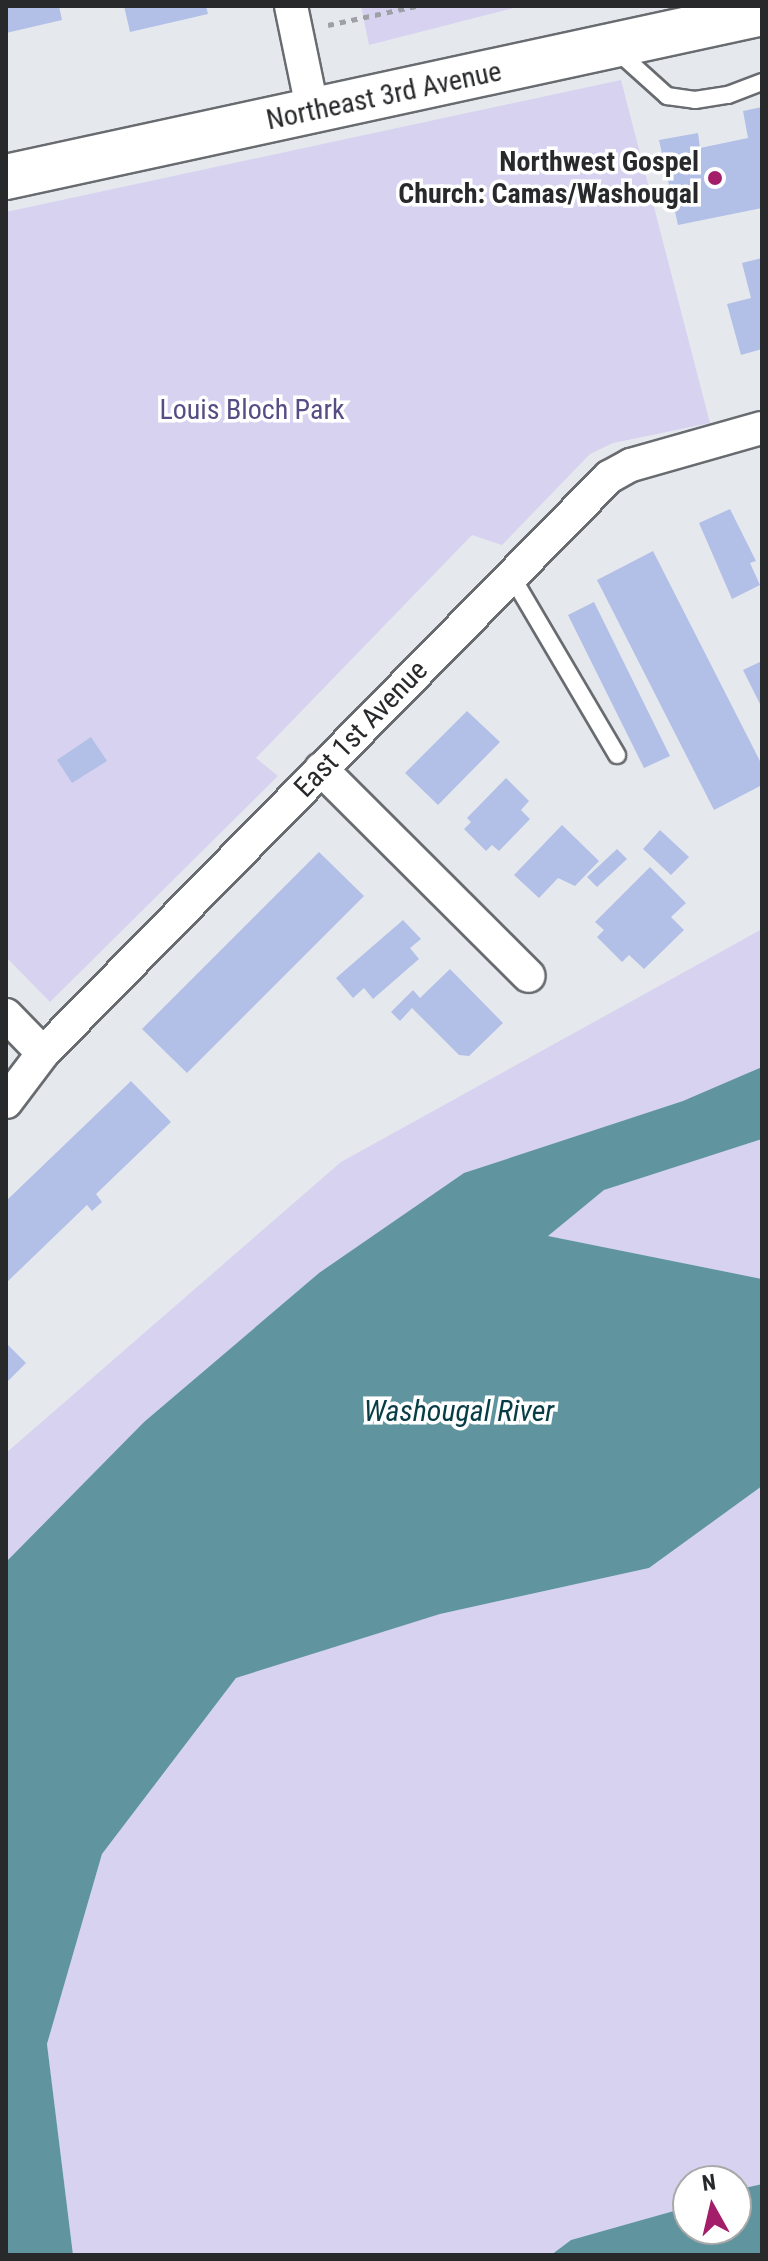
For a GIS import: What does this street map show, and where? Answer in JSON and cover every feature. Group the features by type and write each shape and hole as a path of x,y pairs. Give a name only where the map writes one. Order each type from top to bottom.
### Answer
{"main road":[{"name":"Northeast 3rd Avenue","path":"6,177 762,13"}],"street":[{"path":"294,19 313,112"},
{"name":"East 1st Avenue","path":"6,1102 43,1053 609,477 631,465 762,428"},
{"path":"321,769 529,976"},
{"path":"6,1015 43,1053"}],"lane":[{"path":"612,46 667,96 695,100 728,95 762,82"},
{"path":"511,575 617,755"}],"path":[{"path":"294,19 417,6"}],"green space":[{"path":"361,6 522,6 369,45"},
{"name":"Louis Bloch Park","path":"621,80 710,423 613,443 590,454 502,545 472,535 256,758 278,776 50,1002 6,957 6,212"},
{"path":"762,929 762,1067 319,1273 144,1422 6,1562 6,1453 341,1162"},
{"path":"762,1139 762,1279 547,1236 604,1190"},
{"path":"762,1486 762,2184 752,2186 752,2165 672,2165 672,2212 571,2240 551,2255 73,2255 47,2044 102,1854 236,1678 440,1614 649,1568"}],"water":[{"name":"Washougal River","path":"762,1067 762,1139 604,1190 548,1236 762,1279 762,1486 649,1568 440,1614 236,1678 102,1854 47,2044 73,2255 6,2255 6,1562 144,1422 319,1273 464,1173 683,1101"},
{"path":"762,2184 762,2255 551,2255 571,2240 672,2212 672,2245 752,2245 752,2186"}],"building":[{"path":"6,6 59,6 62,20 6,33"},
{"path":"124,6 206,6 208,14 130,32"},
{"name":"Northwest Gospel Church: Camas/Washougal","path":"762,107 762,208 678,225 659,140 698,133 700,148 748,138 743,111"},
{"path":"762,258 762,349 741,355 727,304 751,298 742,263"},
{"path":"730,509 756,561 750,563 760,585 732,599 699,523"},
{"path":"653,551 762,765 762,785 714,810 597,580"},
{"path":"594,602 670,756 644,768 568,615"},
{"path":"762,661 762,708 743,670"},
{"path":"467,711 500,742 438,805 405,773"},
{"path":"91,737 107,761 72,783 57,760"},
{"path":"506,778 529,801 521,810 530,819 499,851 492,845 486,851 464,829 471,822 467,818"},
{"path":"562,825 599,861 575,886 558,878 539,898 514,875"},
{"path":"660,830 689,857 671,875 643,849"},
{"path":"617,849 627,859 597,887 587,877"},
{"path":"319,852 364,896 187,1073 142,1029"},
{"path":"650,867 686,903 671,917 684,930 644,969 629,955 622,962 597,937 604,930 595,922"},
{"path":"403,920 421,939 410,948 419,959 373,999 364,988 353,998 336,978"},
{"path":"450,969 503,1023 469,1056 459,1055 412,1008 400,1021 391,1012 413,990 420,998"},
{"path":"131,1081 171,1122 96,1194 102,1202 92,1211 87,1205 6,1283 6,1201"},
{"path":"6,1343 26,1363 6,1383"}],"place":[{"name":"Northwest Gospel Church: Camas/Washougal","path":"715,178"}]}
